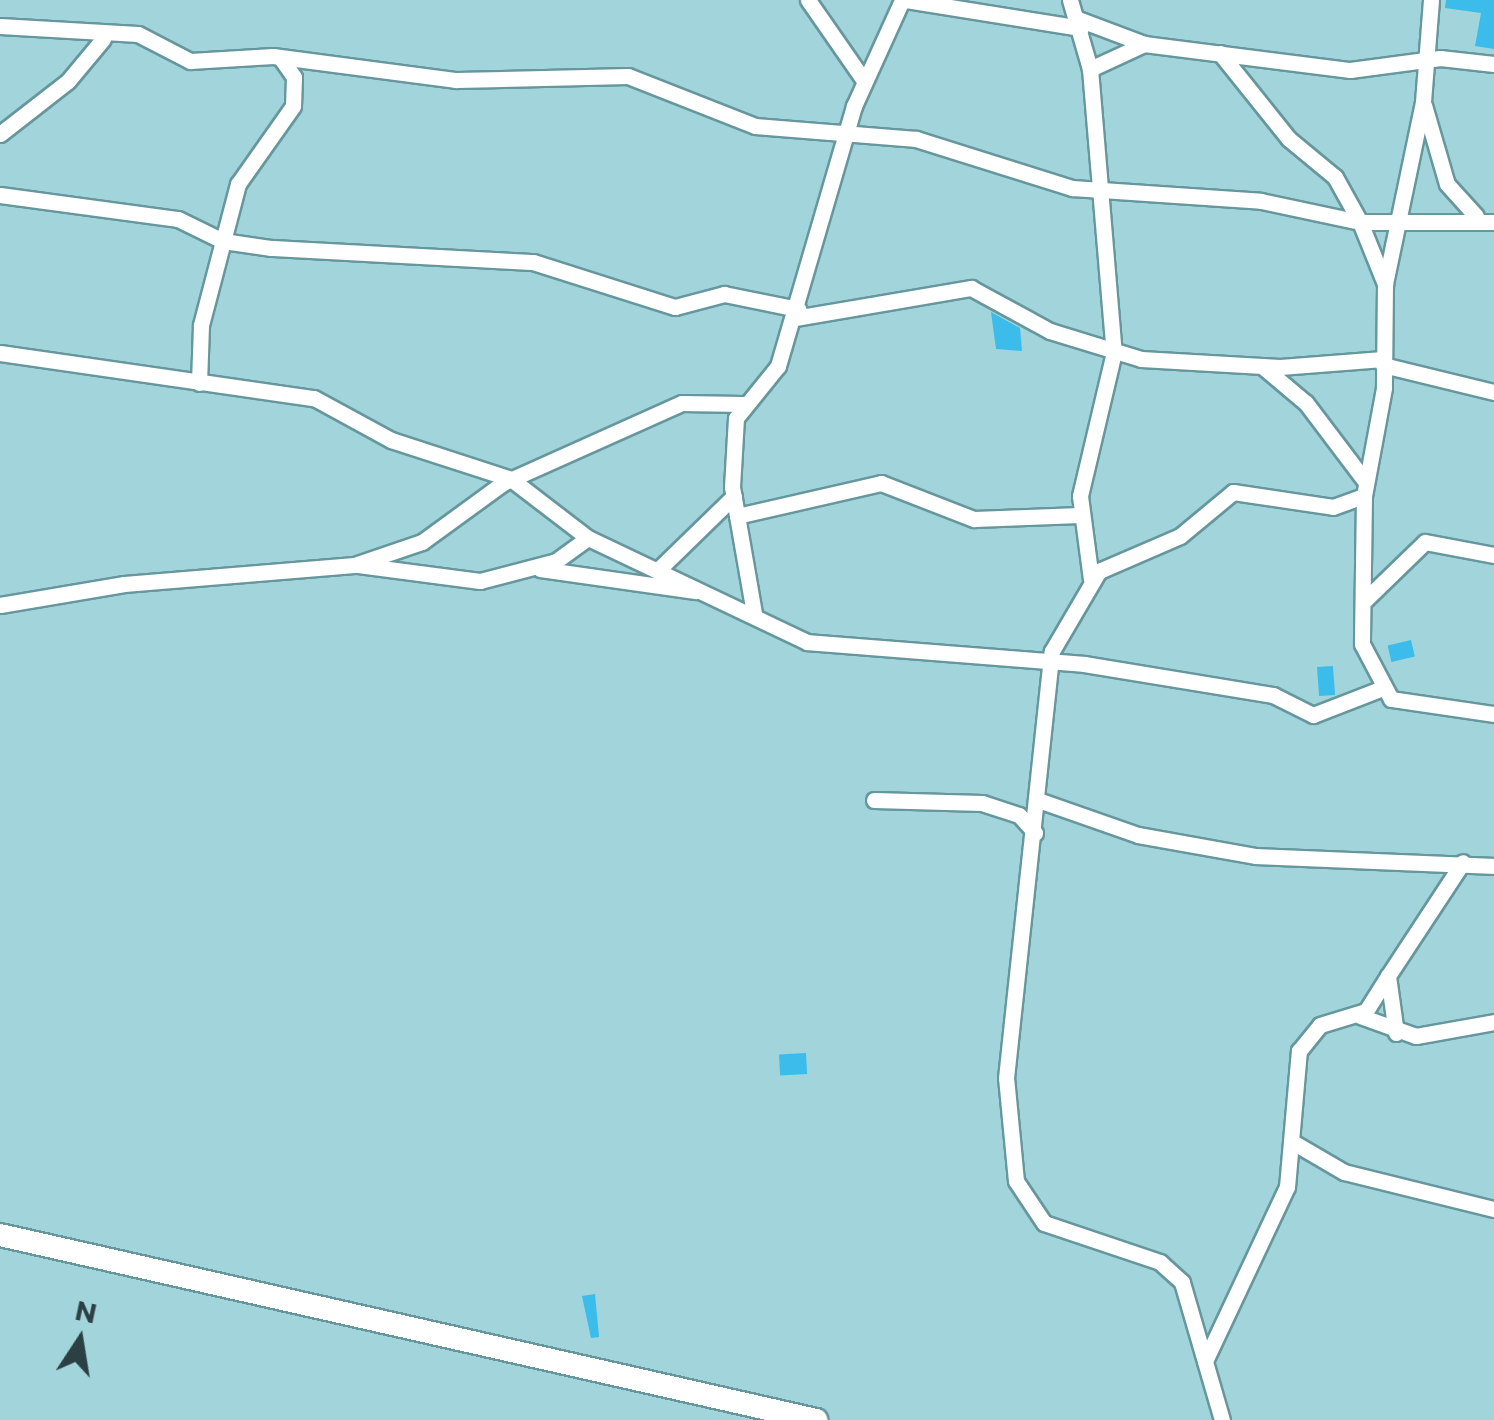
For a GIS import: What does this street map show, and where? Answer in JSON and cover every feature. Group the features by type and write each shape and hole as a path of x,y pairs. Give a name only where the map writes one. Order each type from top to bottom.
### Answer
{"street":[{"path":"808,0 863,79"},
{"path":"754,613 734,496 743,404 778,366 797,313 863,79 904,0 1080,24 1144,44 1361,71 1424,59 1494,64"},
{"path":"1070,0 1090,69 1114,352 1080,515 1091,579"},
{"path":"1431,0 1423,102 1385,284 1383,362 1364,489 1362,644 1380,689 1409,705 1494,714"},
{"path":"0,26 104,38 138,34 190,61 280,57 456,80 628,76 726,118 946,146 1102,192 1261,201 1396,228 1476,216 1494,222"},
{"path":"0,134 68,81 104,38"},
{"path":"1090,69 1144,44"},
{"path":"1220,53 1289,139 1335,177 1360,222 1385,284"},
{"path":"198,384 202,324 245,171 294,106 294,77 280,57"},
{"path":"1423,102 1447,184 1476,216"},
{"path":"0,195 178,219 223,240 533,262 662,305 724,294 797,313 971,288 1114,352 1262,366 1383,362 1494,392"},
{"path":"0,353 198,384 303,394 390,440 512,479 588,538 818,644 1053,661 1273,695 1314,715 1380,689"},
{"path":"1262,366 1306,403 1364,489"},
{"path":"0,605 124,584 354,564 422,542 512,479 692,400 743,404"},
{"path":"736,516 881,482 974,519 1080,515"},
{"path":"1222,1420 1194,1305 1168,1268 1052,1227 1019,1192 1006,1078 1054,642 1091,579 1135,549 1180,536 1234,492 1332,507 1364,489"},
{"path":"660,568 734,496"},
{"path":"354,564 470,582 536,568 588,538"},
{"path":"1363,602 1426,542 1494,555"},
{"path":"536,568 715,594"},
{"path":"874,800 982,802 1019,815 1035,833"},
{"path":"1038,800 1138,835 1256,856 1494,866"},
{"path":"1360,1016 1463,862"},
{"path":"1388,976 1396,1032"},
{"path":"1205,1360 1271,1227 1296,1144 1299,1051 1320,1025 1360,1016 1396,1032 1494,1022"},
{"path":"1296,1144 1344,1172 1494,1209"},
{"path":"0,1235 816,1420"}],"building":[{"path":"1446,0 1494,0 1494,49 1475,46 1481,13 1445,8"},
{"path":"991,312 1020,328 1022,351 996,349"},
{"path":"1411,640 1415,657 1391,662 1388,645"},
{"path":"1333,666 1335,695 1319,696 1317,667"},
{"path":"806,1053 807,1074 780,1075 779,1054"},
{"path":"595,1294 599,1337 591,1338 582,1296"}]}
